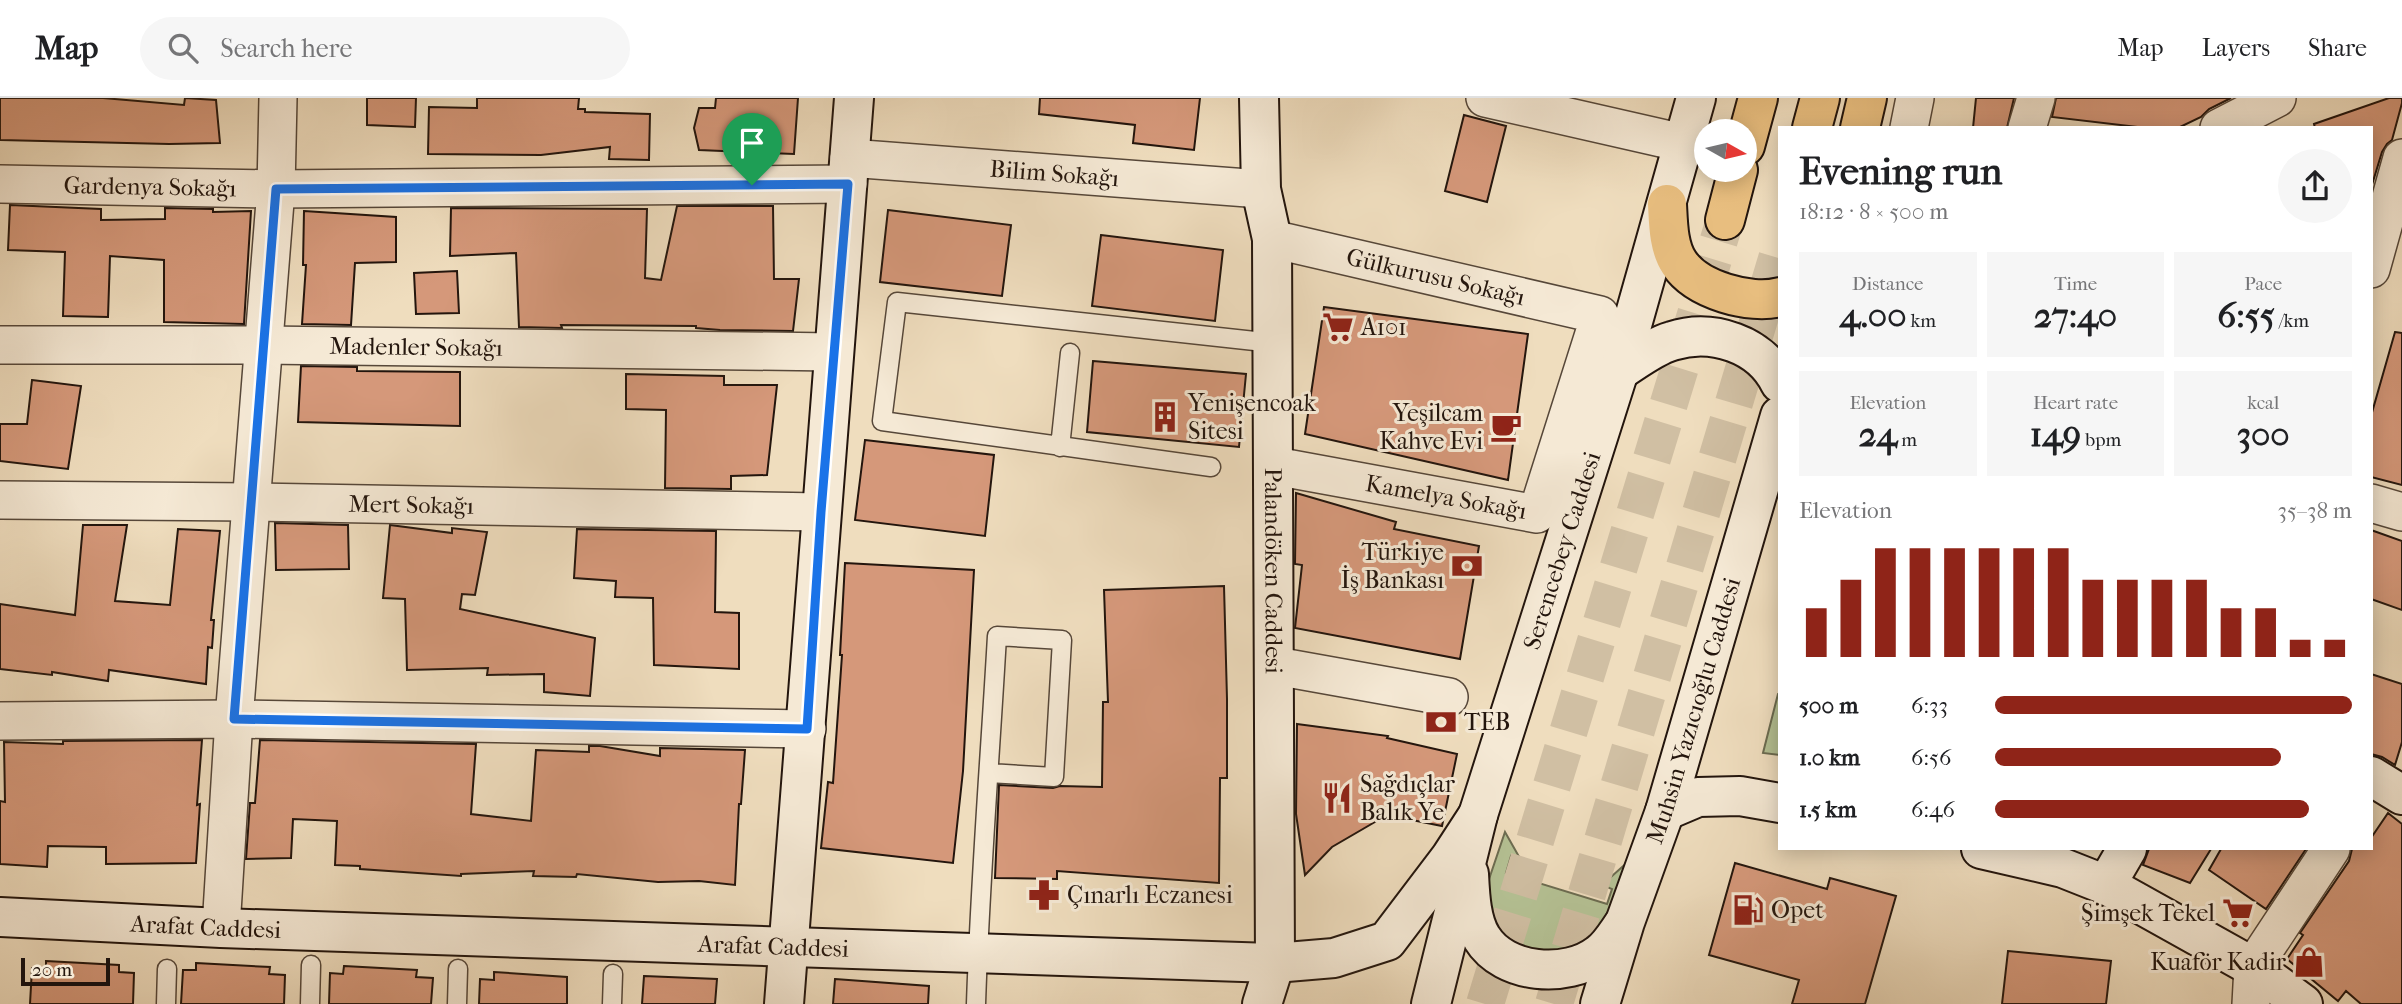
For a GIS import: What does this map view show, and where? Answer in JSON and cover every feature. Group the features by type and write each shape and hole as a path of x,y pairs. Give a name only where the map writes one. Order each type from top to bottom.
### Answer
{"highway":[{"path":"1752,119 1758,98"},
{"path":"1813,126 1820,98"},
{"path":"1860,126 1867,98"},
{"path":"1725,220 1735,182"},
{"path":"1667,204 1670,239 1679,263 1689,272 1707,286 1736,296 1767,300 1778,297"}],"street":[{"path":"221,928 234,719 276,189 278,98"},
{"path":"784,1004 854,98"},
{"name":"Palandöken Caddesi","path":"1259,98 1261,189 1272,239 1275,466 1275,963 1264,1004"},
{"path":"1485,98 1683,143"},
{"name":"Serencebey Caddesi","path":"1431,1004 1478,815 1619,371 1696,98"},
{"path":"1909,126 1915,98"},
{"path":"2028,126 2036,98"},
{"path":"2223,126 2277,98"},
{"path":"2373,262 2402,158"},
{"name":"Gardenya Sokağı","path":"0,184 276,189 848,171"},
{"name":"Bilim Sokağı","path":"848,171 1261,189"},
{"name":"Gülkurusu Sokağı","path":"1272,239 1600,315"},
{"name":"Kamelya Sokağı","path":"1275,466 1537,514 1600,315"},
{"path":"1619,371 1671,341 1707,336 1732,341 1747,348 1773,369 1778,379"},
{"name":"Madenler Sokağı","path":"0,345 262,345 834,352"},
{"name":"Muhsin Yazıcıoğlu Caddesi","path":"1600,1004 1625,922 1665,811 1778,423"},
{"name":"Mert Sokağı","path":"0,500 821,512"},
{"path":"2373,504 2402,512"},
{"path":"1276,666 1448,697"},
{"path":"0,721 234,719 807,729"},
{"path":"1665,811 1699,797 1740,796 1778,803"},
{"name":"Arafat Caddesi","path":"0,917 221,928 1275,963 1334,958 1387,941 1450,858 1478,815"},
{"path":"1985,850 2063,868 2106,885 2253,967 2303,1004"},
{"path":"2106,885 2126,850"},
{"path":"2251,1004 2253,967 2331,850"},
{"path":"1469,851 1470,888 1476,920 1482,938 1505,960 1549,970 1572,968 1598,955 1625,922"}],"lane":[{"path":"1212,467 882,421 897,302 1273,343"},
{"path":"1059,447 1070,354"},
{"path":"976,1004 978,953 997,636 1062,640 1054,777 989,773"},
{"path":"310,1004 311,965"},
{"path":"166,1004 167,969"},
{"path":"457,1004 458,969"},
{"path":"612,1004 613,974"}],"green space":[{"path":"1778,694 1778,755 1763,753"},
{"path":"1505,832 1522,862 1511,856 1506,873 1607,904 1612,889 1602,885 1631,859 1611,926 1559,959 1521,948 1496,929 1484,894"}],"building":[{"path":"0,98 103,98 184,105 185,98 216,100 220,143 0,140"},
{"path":"367,98 416,98 415,127 367,125"},
{"path":"477,98 579,98 578,109 585,109 585,112 650,114 649,160 609,159 610,147 541,155 428,154 429,107 477,108"},
{"path":"716,98 798,98 794,154 699,150 694,128 699,108 715,108"},
{"path":"1040,98 1200,98 1194,150 1133,143 1135,125 1039,114"},
{"path":"1976,98 2014,98 2007,126 1973,126"},
{"path":"2056,98 2231,98 2182,126 2129,126 2052,117"},
{"path":"2389,98 2402,98 2392,140 2382,152 2373,181 2373,126 2314,124"},
{"path":"1464,115 1506,126 1487,202 1445,191"},
{"path":"10,205 101,209 101,220 165,219 165,208 213,209 213,212 251,211 244,324 164,322 164,260 110,256 108,317 63,316 65,252 8,250"},
{"path":"677,206 773,206 774,279 799,279 793,331 720,330 696,326 519,327 516,253 450,256 451,208 647,209 645,278 661,280"},
{"path":"888,210 1011,225 1002,296 880,282"},
{"path":"304,211 396,217 396,262 355,263 351,325 302,324 306,265 303,265"},
{"path":"1101,235 1223,250 1215,321 1092,306"},
{"path":"457,271 459,313 416,314 414,273"},
{"path":"1324,307 1528,334 1508,480 1305,434"},
{"path":"2395,332 2402,333 2402,485 2373,478 2373,409"},
{"name":"Yenişencoak Sitesi","path":"1093,361 1246,374 1239,447 1087,432"},
{"path":"301,366 357,367 357,371 460,372 460,426 298,422"},
{"path":"626,374 724,376 724,385 777,385 767,475 731,476 731,489 665,488 666,410 626,409"},
{"path":"32,380 81,386 68,469 0,461 0,424 27,424"},
{"path":"865,440 994,455 985,536 855,520"},
{"path":"1296,493 1396,522 1394,529 1479,546 1460,659 1295,628 1302,565 1295,564"},
{"path":"275,523 348,525 349,569 276,570"},
{"path":"83,525 127,525 115,601 170,605 178,529 220,531 211,620 214,620 212,648 208,647 206,684 109,670 108,681 52,672 52,675 0,669 0,604 75,615"},
{"path":"390,525 452,533 452,528 487,532 475,595 462,594 460,609 595,638 590,696 544,692 544,674 487,675 488,668 407,670 405,599 383,598"},
{"path":"577,529 716,531 715,612 739,613 739,669 654,665 653,598 615,597 616,581 574,578"},
{"path":"2373,531 2402,541 2402,610 2373,600"},
{"path":"845,563 974,570 963,771 953,863 821,848 828,782 833,783"},
{"path":"1224,586 1227,778 1220,778 1219,883 1057,871 1057,879 995,878 999,785 1102,787 1103,702 1108,702 1104,590"},
{"path":"2373,675 2402,684 2402,742 2395,765 2373,755"},
{"name":"Sağdıçlar Balık Ye","path":"1297,724 1388,736 1387,738 1457,754 1442,826 1387,815 1332,847 1305,875 1296,814"},
{"path":"202,740 196,863 106,864 106,847 48,846 47,867 0,864 0,801 5,802 4,742 63,744 63,741"},
{"path":"260,740 476,744 471,814 531,821 536,750 589,752 589,746 600,746 660,756 660,748 745,750 735,885 699,881 658,882 577,874 576,877 533,876 534,871 461,876 335,865 337,821 293,819 291,858 246,859 250,803 255,803"},
{"path":"2388,813 2402,824 2402,1004 2361,1004 2346,991 2338,1001 2287,959 2303,935 2300,933 2349,861 2352,850 2373,850 2373,835"},
{"path":"2149,850 2210,850 2190,883 2143,865"},
{"path":"2220,850 2305,850 2266,909 2209,870"},
{"path":"1735,863 1827,889 1830,878 1896,896 1865,1004 1792,1004 1799,980 1709,955"},
{"path":"2008,951 2111,961 2106,1004 2002,1004"},
{"path":"46,961 119,965 119,972 134,973 133,1004 30,1004 32,968 46,968"},
{"path":"196,963 270,967 269,974 285,975 284,1004 181,1004 183,970 196,970"},
{"path":"344,966 417,970 416,977 433,978 431,1004 329,1004 330,973 343,974"},
{"path":"494,972 567,977 567,1004 479,1004 480,979 494,980"},
{"path":"644,976 717,979 715,1004 642,1004"},
{"path":"835,979 929,986 928,1004 833,1004"}],"tunnel":[{"path":"1485,1004 1725,220"},
{"path":"1554,1004 1778,256"}],"place":[{"name":"A101","path":"1338,327"},
{"name":"Yenişencoak Sitesi","path":"1165,417"},
{"name":"Yeşilcam Kahve Evi","path":"1506,427"},
{"name":"Türkiye İş Bankası","path":"1467,566"},
{"name":"TEB","path":"1441,722"},
{"name":"Sağdıçlar Balık Ye","path":"1337,798"},
{"name":"Çınarlı Eczanesi","path":"1044,895"},
{"name":"Opet","path":"1748,910"},
{"name":"Şimşek Tekel","path":"2238,913"},
{"name":"Kuaför Kadir","path":"2309,962"}],"route":[{"path":"848,184 821,512 807,729 234,719 276,189 752,185 848,184"}]}
